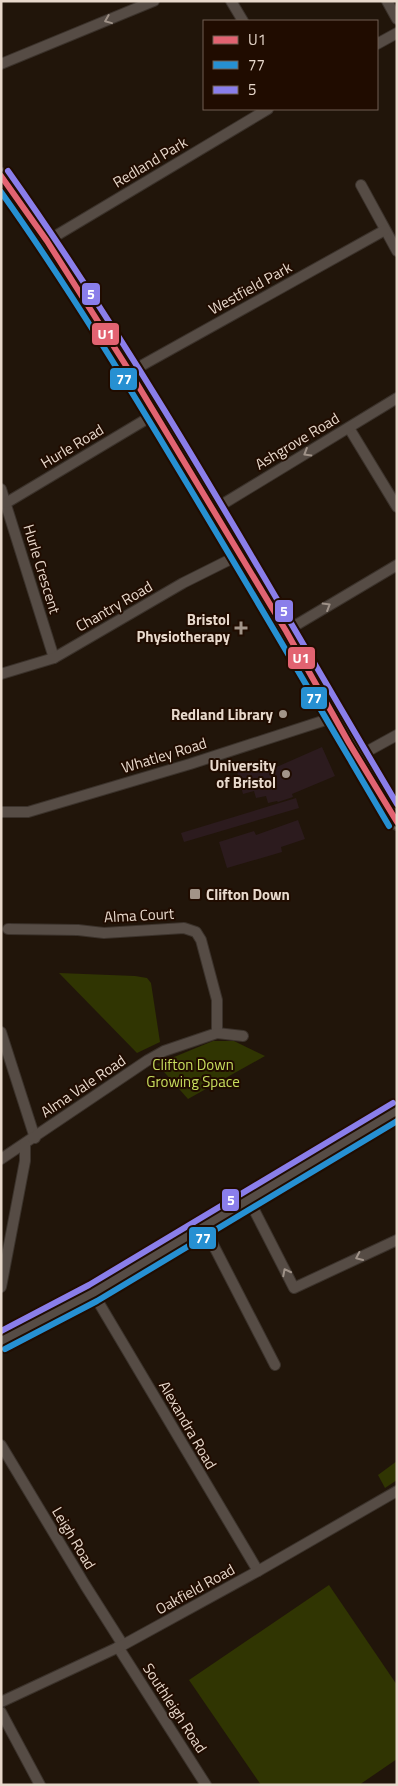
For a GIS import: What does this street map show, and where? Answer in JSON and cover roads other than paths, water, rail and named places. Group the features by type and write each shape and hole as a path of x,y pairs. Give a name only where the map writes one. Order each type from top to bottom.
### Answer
{"main road":[{"path":"1,176 47,241 130,372 286,631 357,757 397,822"}],"street":[{"path":"1,64 154,1"},
{"path":"231,1 242,20"},
{"path":"387,1 397,19"},
{"path":"378,43 397,32"},
{"name":"Redland Park","path":"47,241 266,110"},
{"path":"361,184 397,252"},
{"name":"Westfield Park","path":"130,372 385,230"},
{"name":"Ashgrove Road","path":"213,510 397,398"},
{"name":"Hurle Road","path":"6,503 154,414"},
{"path":"349,428 397,507"},
{"name":"Hurle Crescent","path":"1,489 54,658"},
{"name":"Chantry Road","path":"1,674 54,658 183,583 239,555"},
{"path":"286,631 397,565"},
{"name":"Whatley Road","path":"1,812 28,812 190,764 335,717"},
{"path":"357,757 397,734"},
{"name":"Alma Court","path":"8,929 78,930 104,933 184,928 196,932 201,940 216,1000 217,1034"},
{"path":"1,1032 35,1138"},
{"name":"Alma Vale Road","path":"1,1159 164,1051 217,1034 243,1036"},
{"path":"1,1341 93,1293 397,1111"},
{"path":"1,1287 25,1161 25,1144"},
{"path":"249,1200 294,1288 397,1240"},
{"path":"204,1227 275,1365"},
{"name":"Alexandra Road","path":"93,1293 258,1571"},
{"name":"Leigh Road","path":"1,1445 120,1646"},
{"name":"Oakfield Road","path":"1,1702 120,1646 258,1571 397,1491"},
{"name":"Southleigh Road","path":"120,1646 206,1785"},
{"path":"1,1712 40,1785"}],"place":[{"name":"Bristol Physiotherapy","path":"241,628"},
{"name":"Redland Library","path":"283,714"},
{"name":"University of Bristol","path":"286,774"},
{"name":"Clifton Down","path":"195,894"}],"park label":[{"name":"Clifton Down Growing Space","path":"193,1072"}]}
